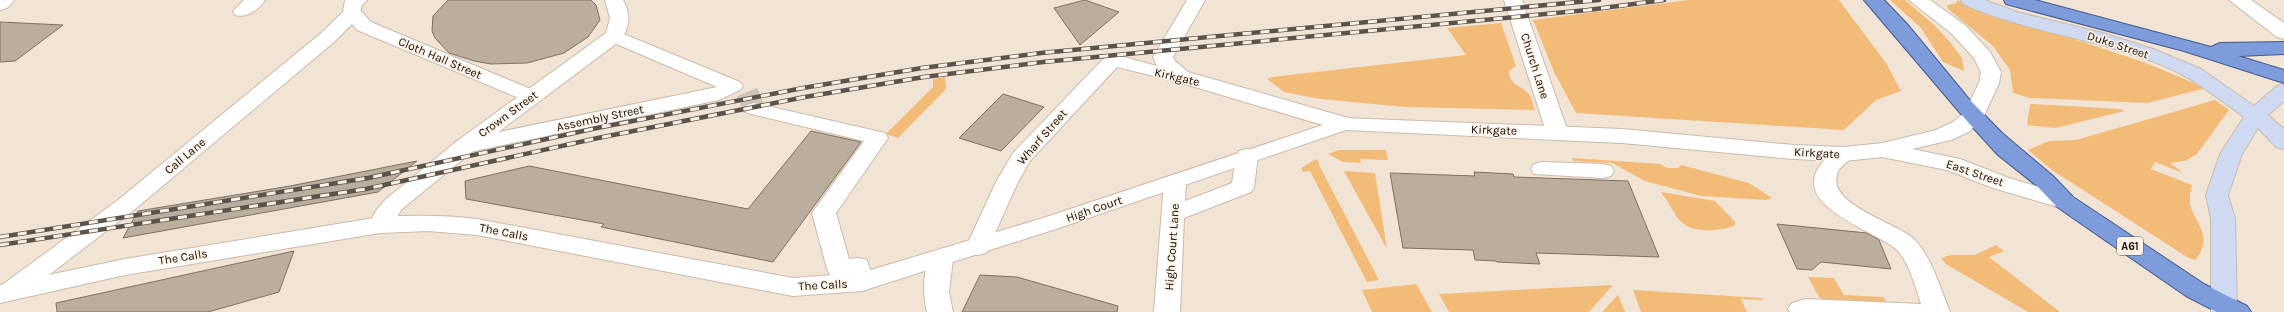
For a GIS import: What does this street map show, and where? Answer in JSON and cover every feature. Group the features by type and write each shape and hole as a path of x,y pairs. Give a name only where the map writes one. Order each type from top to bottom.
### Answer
{"highway":[{"name":"A61","path":"1873,0 1902,29 1936,75 1973,116"},
{"name":"Duke Street","path":"2013,0 2190,47 2284,77"},
{"path":"2190,47 2244,50 2284,48"},
{"name":"East Street","path":"1973,116 2006,149 2054,187 2065,202 2226,310"}],"main road":[{"name":"Duke Street","path":"1970,0 2040,24 2143,52 2188,71 2208,81 2277,133 2284,142"},
{"path":"1999,0 2081,34"},
{"path":"2226,310 2224,219 2217,195 2231,154 2255,116 2284,90"}],"street":[{"path":"614,0 620,10 620,25 614,36 745,96 877,138 824,212 839,269 858,266 862,282"},
{"path":"1181,76 1166,64 1163,57 1196,0"},
{"name":"Church Lane","path":"1513,0 1557,132"},
{"path":"1883,150 1943,135 1961,127 1973,116 1987,90 1992,72 1983,56 1958,29 1918,0"},
{"path":"2238,0 2269,20 2284,33"},
{"name":"Cloth Hall Street","path":"354,5 364,26 533,97"},
{"name":"Call Lane","path":"5,293 126,205 327,38 354,5"},
{"name":"Crown Street","path":"380,225 385,214 394,204 465,146 614,36"},
{"name":"Kirkgate","path":"1113,60 1147,70 1181,76 1344,124 1622,136 1794,152 1844,154 1883,150"},
{"name":"Wharf Street","path":"978,247 1007,182 1021,158 1113,60"},
{"name":"Assembly Street","path":"465,146 719,94 745,96"},
{"name":"High Court","path":"941,259 1175,182 1247,156 1344,124"},
{"name":"East Street","path":"1883,150 1952,164 2001,183 2065,202"},
{"path":"1844,154 1828,171 1824,185 1827,192 1836,203 1852,215 1900,239 1913,254 1937,312"},
{"path":"1175,214 1243,187 1247,156"},
{"path":"1542,169 1603,171"},
{"name":"High Court Lane","path":"1168,312 1175,214 1175,182"},
{"name":"The Calls","path":"5,293 125,267 380,225 450,223 477,226 793,287 862,282 941,259"},
{"path":"940,312 936,303 936,287 941,259"},
{"path":"1803,312 1802,309 1806,308 1918,312"}],"shaded area":[{"path":"1689,0 1839,0 1886,63 1901,91 1876,100 1844,130 1576,113 1555,74 1533,20"},
{"path":"1890,0 1905,0 1933,24 1950,42 1962,58 1964,71 1943,62 1921,28"},
{"path":"1957,0 2146,63 2206,88 2148,103 2030,98 2013,93 2010,70 1993,46 1948,9 1947,5 1957,3"},
{"path":"1501,23 1516,66 1509,71 1511,80 1529,94 1535,110 1404,107 1320,99 1284,92 1267,79 1272,77 1466,55 1447,28"},
{"path":"945,77 946,89 898,138 886,134 933,87 933,79"},
{"path":"2215,100 2229,110 2197,154 2185,161 2170,163 2183,173 2155,162 2151,169 2192,185 2190,204 2204,238 2201,252 2195,260 2187,257 2052,170 2028,150 2049,141 2076,140"},
{"path":"2030,104 2121,109 2125,111 2055,128 2027,125"},
{"path":"1339,150 1386,150 1388,160 1360,159 1361,163 1343,162 1328,154"},
{"path":"1572,158 1660,164 1667,168 1678,168 1681,165 1749,183 1772,198 1766,200 1701,196 1645,181 1612,163 1573,161"},
{"path":"1316,159 1319,162 1319,165 1379,280 1367,282 1310,171 1303,172 1301,168"},
{"path":"1344,171 1375,173 1387,249"},
{"path":"1661,192 1715,201 1735,222 1735,225 1714,230 1693,229 1681,222"},
{"path":"1996,245 2004,251 1989,257 2060,312 2028,312 1946,264 1941,258 1951,255 1975,255"},
{"path":"1808,277 1834,278 1844,295 1883,297 1888,304 1825,301 1819,297"},
{"path":"1416,284 1432,312 1372,312 1362,290"},
{"path":"1613,285 1589,312 1449,312 1439,294"},
{"path":"1633,290 1762,298 1763,300 1741,299 1747,312 1641,312"},
{"path":"1618,295 1625,312 1602,312"}],"building":[{"path":"448,0 591,0 596,5 600,20 588,37 564,53 527,63 491,64 474,61 449,53 435,38 432,31 433,16"},
{"path":"1085,0 1119,12 1080,45 1054,8"},
{"path":"0,22 63,25 15,61 0,62"},
{"path":"1003,94 1044,107 1001,151 959,138"},
{"path":"811,131 861,142 773,262 601,227 604,224 466,199 465,181 529,166 748,209"},
{"path":"417,161 378,192 123,238 138,211 290,186"},
{"path":"1474,172 1513,174 1514,177 1628,181 1659,257 1536,253 1540,264 1475,260 1473,250 1403,248 1390,173 1475,176"},
{"path":"1777,224 1867,233 1879,240 1891,269 1821,262 1812,270 1797,269"},
{"path":"294,251 279,292 208,312 57,312 56,303"},
{"path":"980,275 1017,277 1118,306 1117,312 962,312"}],"tunnel":[{"path":"747,92 754,109"}],"railway":[{"path":"0,237 368,178 597,128 803,88 922,68 1041,53 1599,0"},
{"path":"0,245 366,189 598,138 805,97 924,77 1043,62 1588,10 1664,0"}]}
